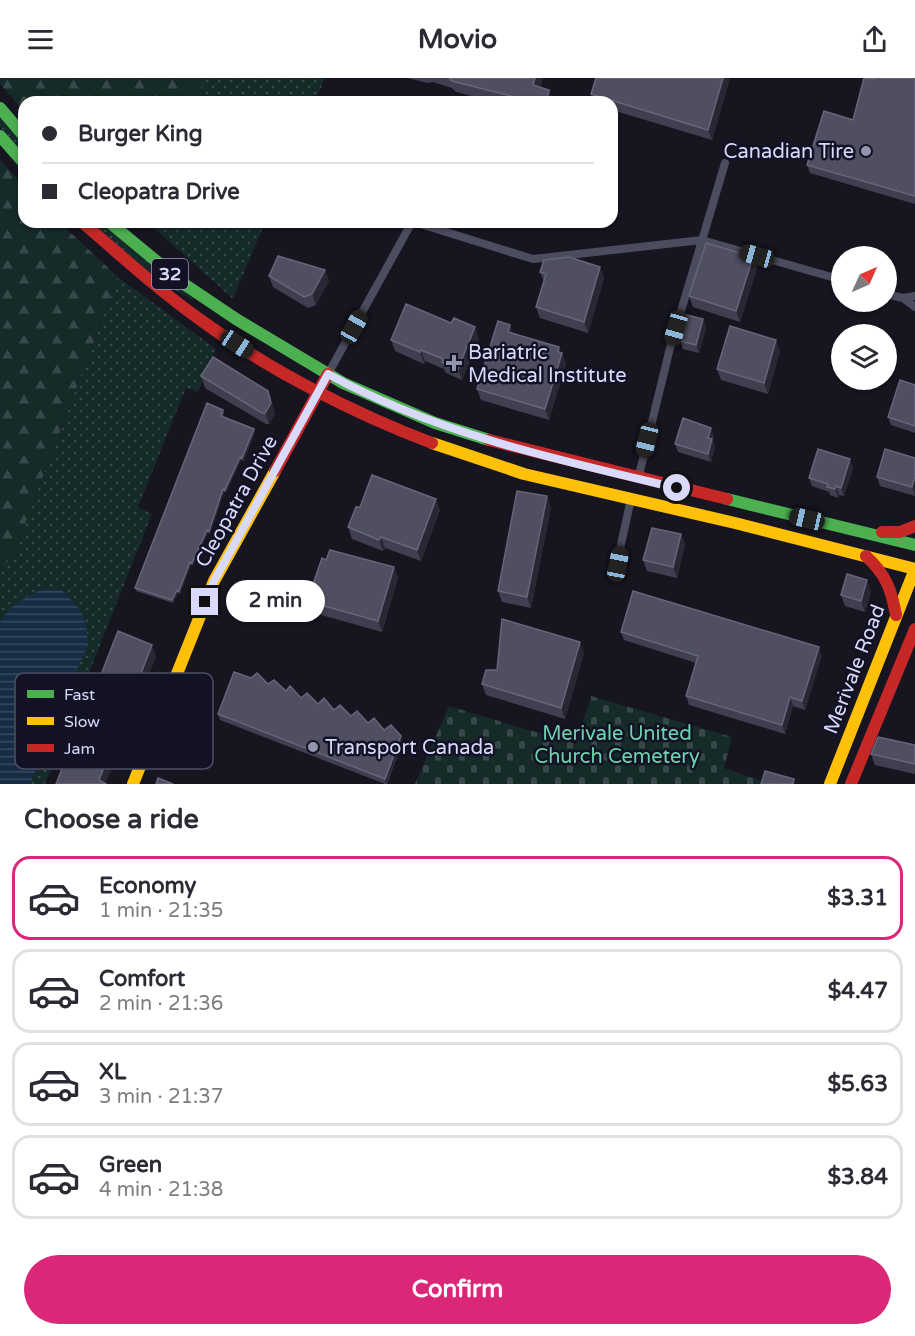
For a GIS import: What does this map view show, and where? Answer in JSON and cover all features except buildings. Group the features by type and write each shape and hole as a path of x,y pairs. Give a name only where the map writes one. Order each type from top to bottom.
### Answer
{"main road":[{"path":"0,108 18,129"},
{"path":"0,136 18,156"},
{"name":"32","path":"89,228 154,284 203,322 319,392 385,424 466,456 524,474 915,569"},
{"name":"32","path":"117,228 184,284 236,319 328,374 374,397 462,432 638,479 915,545"},
{"name":"Cleopatra Drive","path":"177,673 214,581 328,374"},
{"path":"631,499 638,479"},
{"path":"864,533 900,532 915,526"},
{"path":"865,555 886,576 896,615"},
{"name":"Merivale Road","path":"830,784 915,569"},
{"name":"Merivale Road","path":"851,784 915,629"},
{"name":"Cleopatra Drive","path":"133,784 139,769"}],"street":[{"path":"638,479 670,348 725,163"},
{"path":"328,374 410,228"},
{"path":"432,228 532,259 702,240 831,277"},
{"path":"897,297 915,296"},
{"path":"903,298 915,308"},
{"path":"614,576 631,499"}],"green space":[{"path":"0,78 206,78 198,96 18,96 18,105 0,84"},
{"path":"206,78 325,78 318,96 198,96"},
{"path":"0,117 18,138 18,147 0,127"},
{"path":"0,160 18,179 18,228 65,228 118,277 13,556 0,569"},
{"path":"98,228 107,228 194,299 192,300 157,279"},
{"path":"154,228 263,228 233,299"},
{"path":"118,277 216,349 198,392 186,388 138,507 152,514 89,673 15,673 15,769 51,769 45,784 0,784 0,569 13,556"},
{"name":"Merivale United Church Cemetery","path":"591,696 732,737 724,768 764,782 764,784 415,784 449,706 576,744"}],"water":[{"path":"43,590 62,590 74,603 85,621 87,646 76,673 15,673 15,769 36,769 30,784 0,784 0,624 15,605"}],"traffic: fast":[{"path":"0,108 18,129"},
{"path":"0,136 18,156"},
{"path":"116,228 184,284 236,319 343,383 435,423 489,440"},
{"path":"727,499 915,545"}],"traffic: slow":[{"path":"432,443 524,474 735,523 915,569"},
{"path":"177,673 214,581 275,471"},
{"path":"830,784 915,569"},
{"path":"133,784 139,769"}],"traffic: jam":[{"path":"89,228 171,298 255,357 343,405 432,443"},
{"path":"275,471 328,374"},
{"path":"489,440 727,499"},
{"path":"882,532 900,532 915,526"},
{"path":"866,556 887,583 896,615"},
{"path":"851,784 915,629"}],"place":[{"name":"Canadian Tire","path":"866,151"},
{"name":"Bariatric Medical Institute","path":"454,363"},
{"name":"Transport Canada","path":"313,747"}],"route":[{"path":"205,602 214,581 328,374 374,397 462,432 504,445 677,488"}]}
